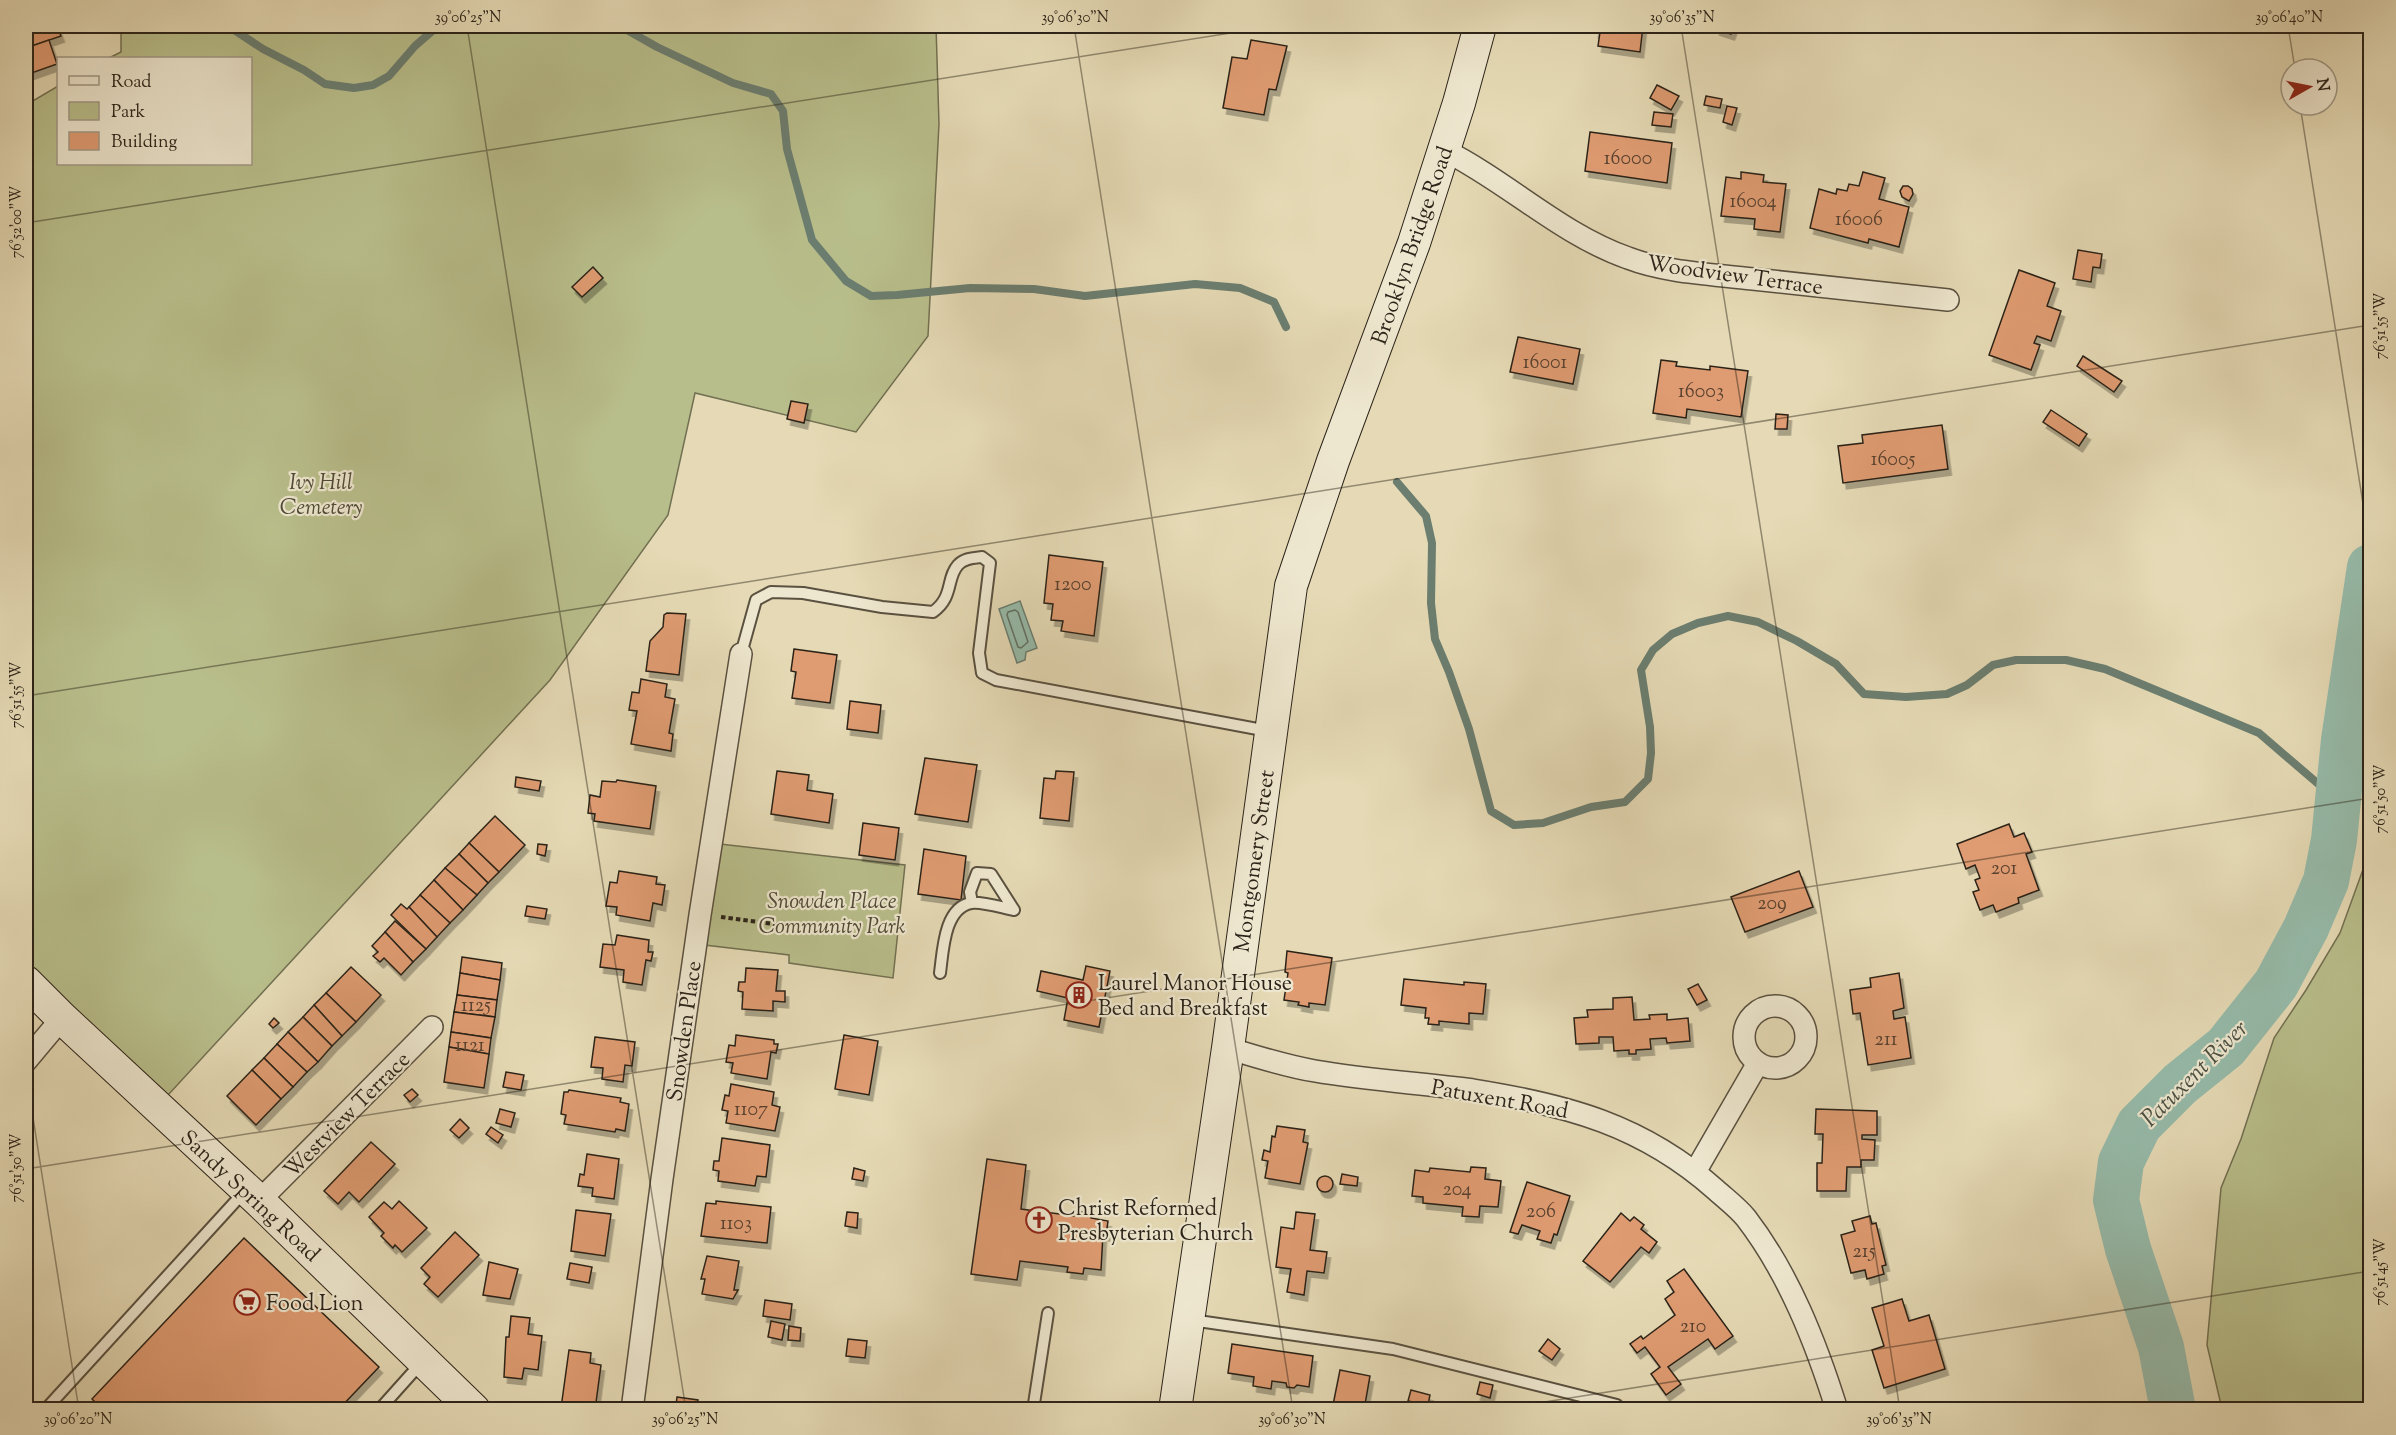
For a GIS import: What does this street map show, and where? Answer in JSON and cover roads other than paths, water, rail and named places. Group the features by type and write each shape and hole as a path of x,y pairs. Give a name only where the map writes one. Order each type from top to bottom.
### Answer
{"street":[{"name":"Brooklyn Bridge Road","path":"1333,461 1377,347 1444,150 1480,26"},
{"name":"Woodview Terrace","path":"1444,150 1498,180 1527,203 1578,236 1629,259 1680,271 1948,300"},
{"name":"Montgomery Street","path":"1175,1410 1228,1048 1291,586 1333,461"},
{"name":"Snowden Place","path":"632,1410 700,915 741,654"},
{"name":"Sandy Spring Road","path":"26,982 253,1195 474,1410"},
{"path":"26,1061 62,1018"},
{"name":"Westview Terrace","path":"253,1195 432,1027"},
{"name":"Patuxent Road","path":"1228,1048 1314,1071 1470,1090 1565,1108 1607,1122 1649,1142 1695,1172 1745,1216 1778,1264 1828,1380 1837,1410"},
{"path":"1695,1172 1758,1063"}],"lane":[{"path":"741,654 756,600 771,592 803,593 882,607 933,612 942,605 957,565 965,560 982,557 990,563 979,653 982,673 996,680 1271,731"},
{"path":"940,972 945,932 958,909 972,903"},
{"path":"45,1410 253,1195"},
{"path":"1033,1410 1047,1313"},
{"path":"1188,1319 1393,1349 1617,1405"},
{"path":"379,1410 424,1360"}],"water":[{"path":"1020,601 1037,648 1026,652 1025,660 1017,663 999,609"}],"waterway":[{"path":"228,26 325,84 354,88 373,85 389,76 415,46 438,26"},
{"path":"620,26 657,47 733,83 771,94 783,111 787,149 812,240 846,281 871,296 970,288 1034,289 1085,296 1195,284 1240,288 1274,302 1286,327"},
{"path":"1397,482 1426,516 1432,543 1431,603 1435,639 1469,729 1491,811 1514,825 1543,823 1591,807 1625,802 1648,779 1651,753 1650,727 1641,670 1653,650 1672,634 1698,623 1728,616 1758,622 1797,641 1836,664 1864,694 1906,697 1947,694 1967,685 1993,665 2016,660 2066,660 2105,669 2259,733 2337,800"},
{"name":"Patuxent River","path":"2173,1410 2161,1347 2128,1249 2116,1200 2121,1162 2139,1125 2180,1084 2226,1047 2276,984 2306,928 2326,881 2334,840 2344,740 2370,567"}],"place":[{"name":"Laurel Manor House Bed and Breakfast","path":"1079,995"},
{"name":"Christ Reformed Presbyterian Church","path":"1039,1220"},
{"name":"Food Lion","path":"247,1302"}],"park label":[{"name":"Ivy Hill Cemetery","path":"321,494"},
{"name":"Snowden Place Community Park","path":"832,912"}]}
